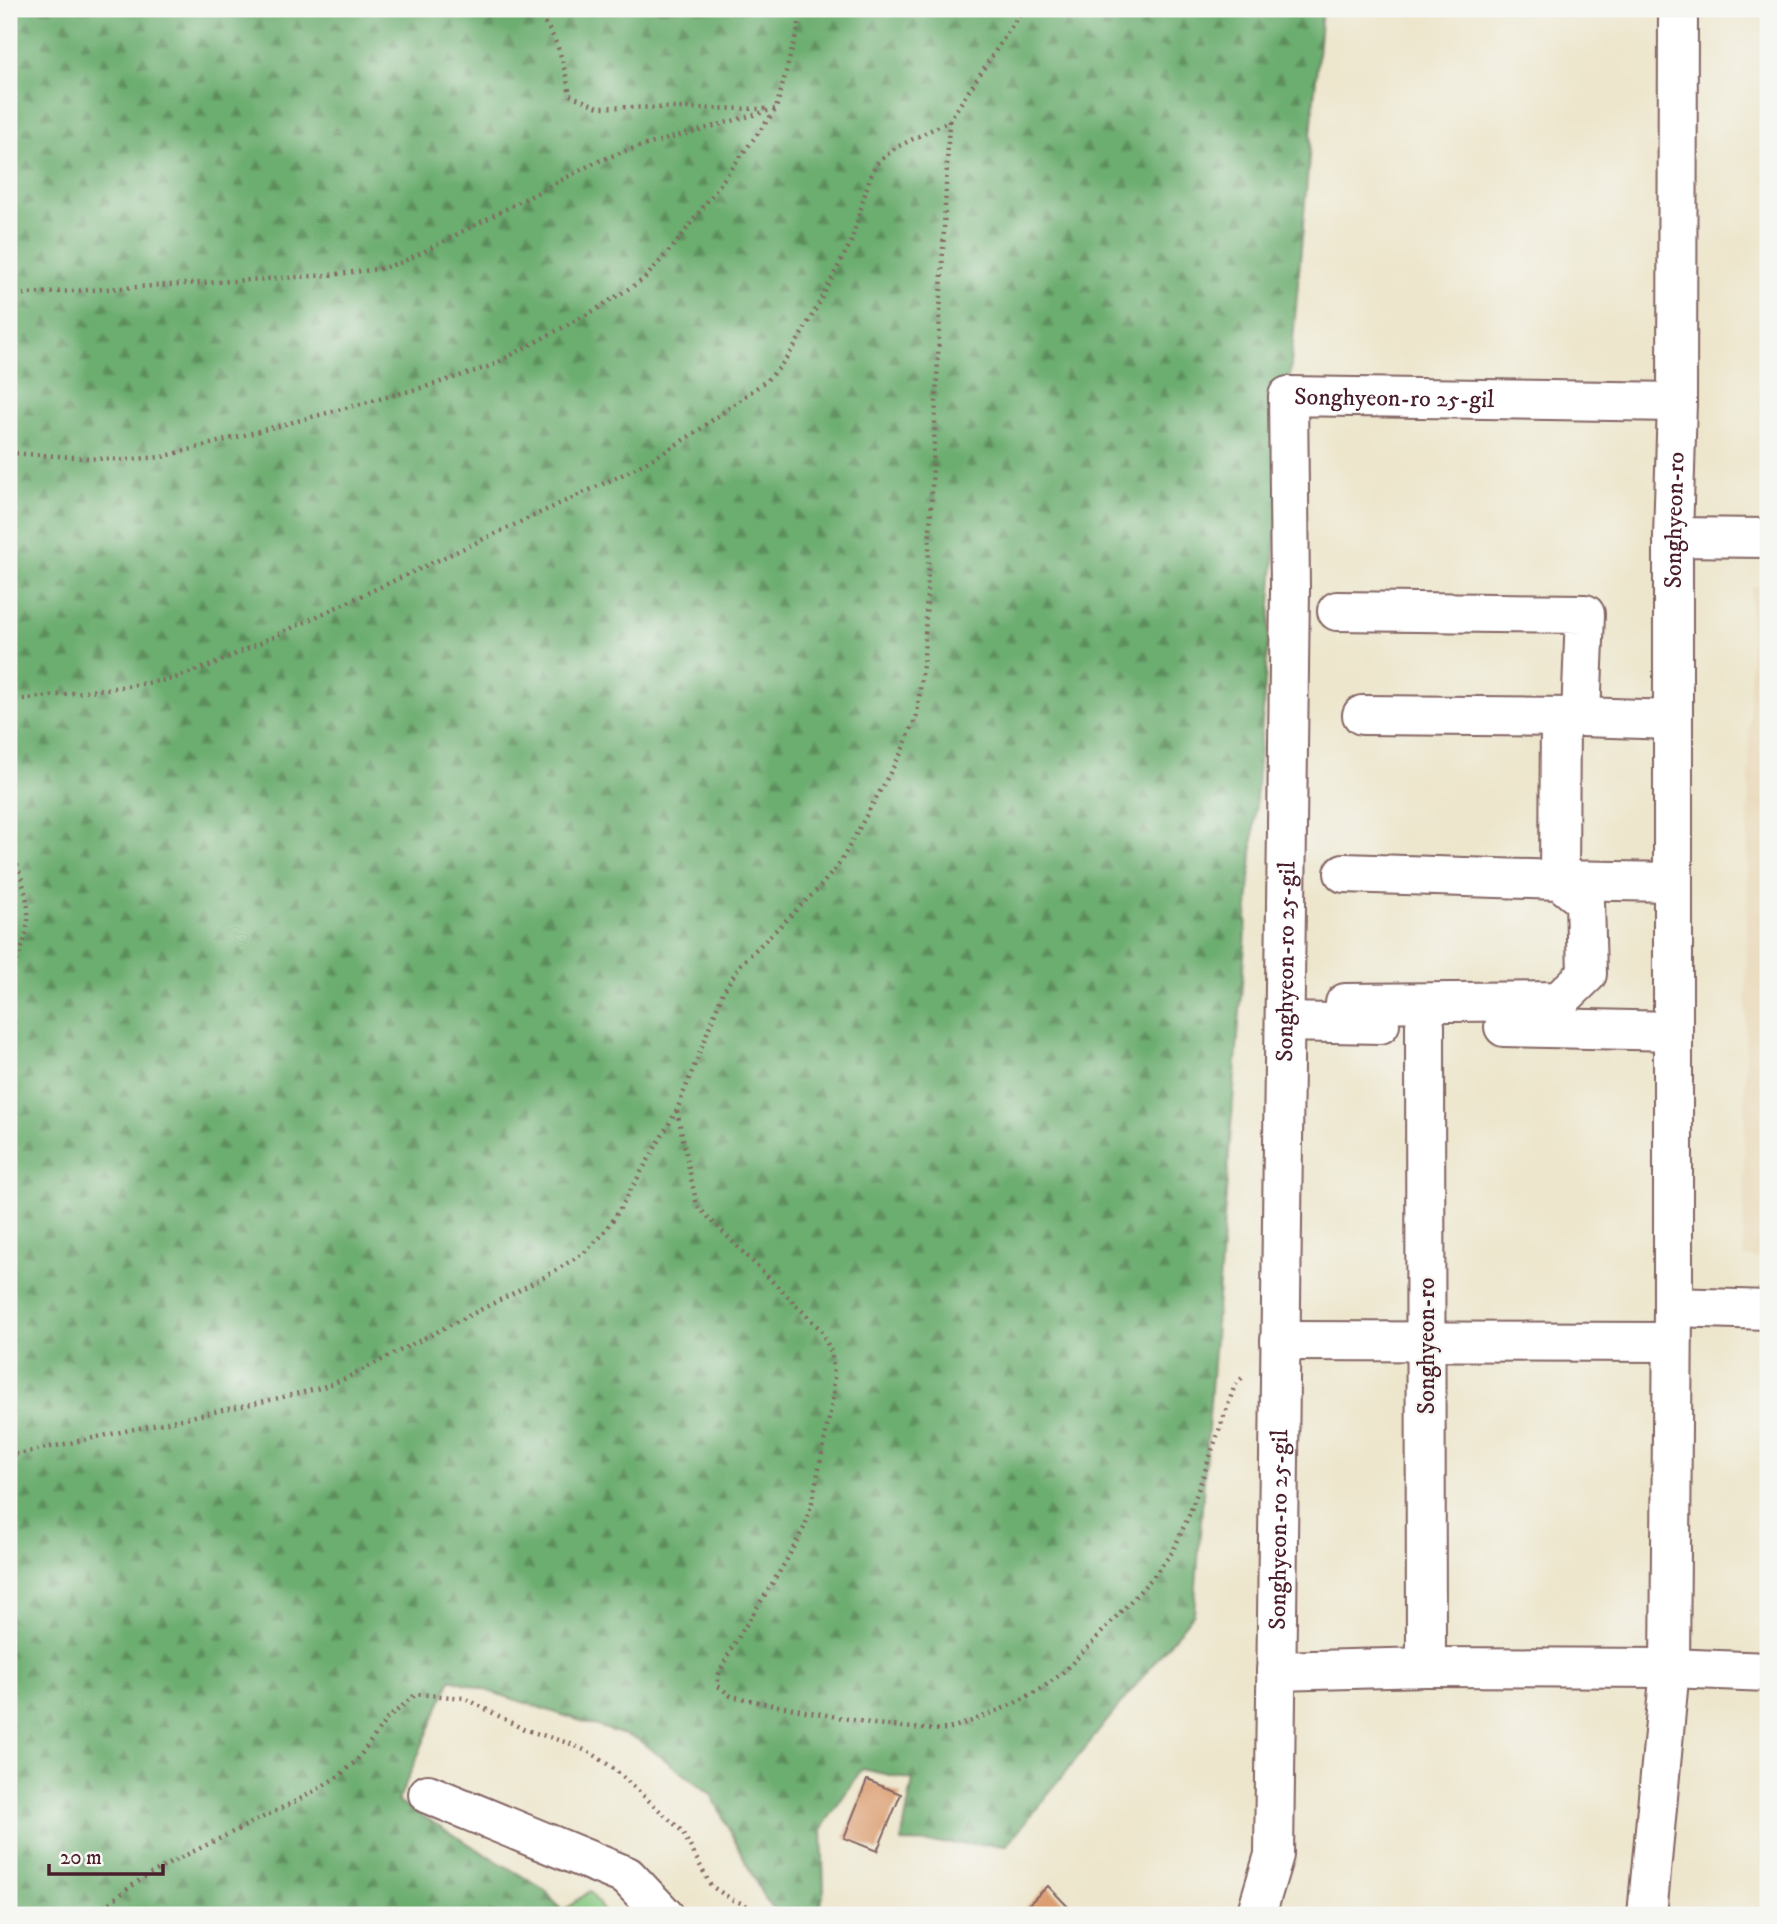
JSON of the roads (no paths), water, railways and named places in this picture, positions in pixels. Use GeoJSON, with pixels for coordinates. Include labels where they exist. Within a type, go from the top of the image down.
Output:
{"type":"FeatureCollection","features":[{"type":"Feature","properties":{"kind":"street","name":"Songhyeon-ro"},"geometry":{"type":"LineString","coordinates":[[1647,1915],[1670,1668],[1673,537],[1677,402],[1678,9]]}},
{"type":"Feature","properties":{"kind":"street","name":"Songhyeon-ro 25-gil"},"geometry":{"type":"LineString","coordinates":[[1256,1915],[1274,1855],[1290,589],[1288,396],[1677,402]]}},
{"type":"Feature","properties":{"kind":"street"},"geometry":{"type":"LineString","coordinates":[[1673,537],[1768,538]]}},
{"type":"Feature","properties":{"kind":"street"},"geometry":{"type":"LineString","coordinates":[[1337,611],[1585,614],[1571,717],[1559,880]]}},
{"type":"Feature","properties":{"kind":"street"},"geometry":{"type":"LineString","coordinates":[[1362,715],[1673,720]]}},
{"type":"Feature","properties":{"kind":"street"},"geometry":{"type":"LineString","coordinates":[[1344,873],[1673,881]]}},
{"type":"Feature","properties":{"kind":"street"},"geometry":{"type":"LineString","coordinates":[[1345,1003],[1559,1001],[1587,974],[1585,901],[1559,880]]}},
{"type":"Feature","properties":{"kind":"street"},"geometry":{"type":"LineString","coordinates":[[1284,1023],[1673,1031]]}},
{"type":"Feature","properties":{"kind":"street","name":"Songhyeon-ro"},"geometry":{"type":"LineString","coordinates":[[1425,1025],[1426,1667]]}},
{"type":"Feature","properties":{"kind":"street"},"geometry":{"type":"LineString","coordinates":[[1280,1341],[1426,1341],[1672,1325],[1768,1310]]}},
{"type":"Feature","properties":{"kind":"street"},"geometry":{"type":"LineString","coordinates":[[1276,1671],[1426,1667],[1670,1668],[1768,1672]]}},
{"type":"Feature","properties":{"kind":"street"},"geometry":{"type":"LineString","coordinates":[[428,1794],[627,1876],[664,1915]]}}]}
